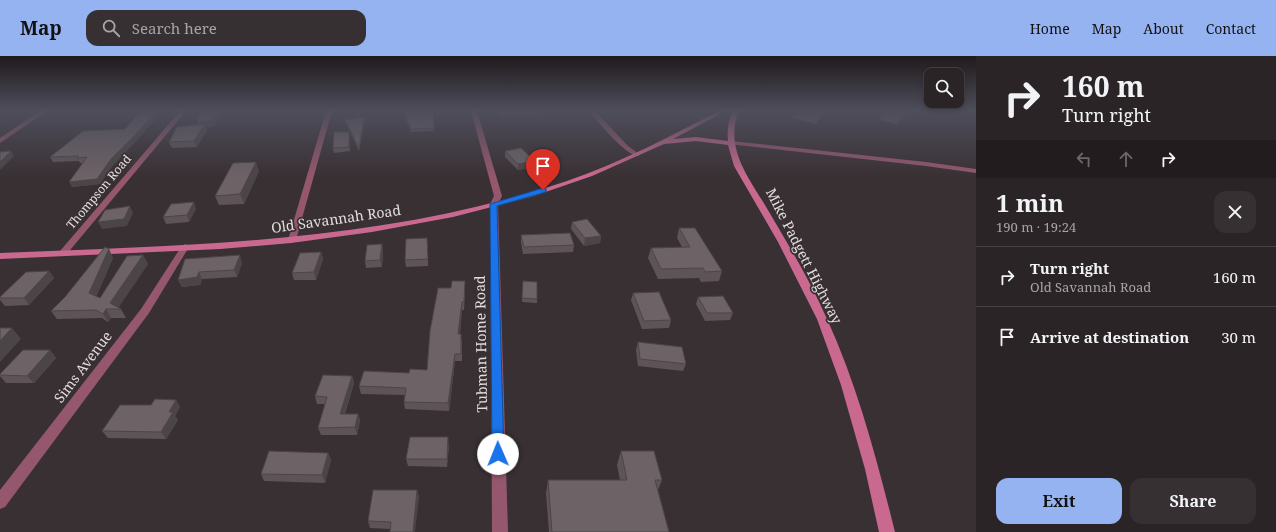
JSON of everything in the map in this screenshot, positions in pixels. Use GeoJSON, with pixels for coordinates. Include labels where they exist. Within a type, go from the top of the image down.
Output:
{"type":"FeatureCollection","features":[{"type":"Feature","properties":{"kind":"main road","name":"Old Savannah Road"},"geometry":{"type":"LineString","coordinates":[[0,256],[292,240],[394,225],[494,204],[570,182],[637,156],[679,133]]}},
{"type":"Feature","properties":{"kind":"main road","name":"Mike Padgett Highway"},"geometry":{"type":"LineString","coordinates":[[730,133],[731,143],[738,166],[778,236],[822,319],[847,385],[872,469],[887,532]]}},
{"type":"Feature","properties":{"kind":"main road"},"geometry":{"type":"LineString","coordinates":[[662,142],[696,139],[731,143]]}},
{"type":"Feature","properties":{"kind":"street"},"geometry":{"type":"LineString","coordinates":[[0,141],[11,133]]}},
{"type":"Feature","properties":{"kind":"street","name":"Thompson Road"},"geometry":{"type":"LineString","coordinates":[[63,253],[164,133]]}},
{"type":"Feature","properties":{"kind":"street"},"geometry":{"type":"LineString","coordinates":[[292,240],[323,133]]}},
{"type":"Feature","properties":{"kind":"street","name":"Tubman Home Road"},"geometry":{"type":"LineString","coordinates":[[480,133],[498,196],[494,204],[500,532]]}},
{"type":"Feature","properties":{"kind":"street"},"geometry":{"type":"LineString","coordinates":[[613,133],[637,156]]}},
{"type":"Feature","properties":{"kind":"street"},"geometry":{"type":"LineString","coordinates":[[731,143],[911,162],[976,171]]}},
{"type":"Feature","properties":{"kind":"street","name":"Sims Avenue"},"geometry":{"type":"LineString","coordinates":[[0,502],[145,311],[184,247]]}},
{"type":"Feature","properties":{"kind":"building"},"geometry":{"type":"Polygon","coordinates":[[[80,133],[137,133],[111,159],[97,179],[69,182],[87,157],[50,157],[80,133]]]}},
{"type":"Feature","properties":{"kind":"building"},"geometry":{"type":"Polygon","coordinates":[[[174,133],[199,133],[194,141],[169,142],[174,133]]]}},
{"type":"Feature","properties":{"kind":"building"},"geometry":{"type":"Polygon","coordinates":[[[334,133],[349,133],[349,147],[333,148],[334,133]]]}},
{"type":"Feature","properties":{"kind":"building"},"geometry":{"type":"Polygon","coordinates":[[[352,133],[361,133],[359,148],[352,133]]]}},
{"type":"Feature","properties":{"kind":"building"},"geometry":{"type":"Polygon","coordinates":[[[521,148],[535,161],[518,164],[505,151],[521,148]]]}},
{"type":"Feature","properties":{"kind":"building"},"geometry":{"type":"Polygon","coordinates":[[[11,151],[0,162],[0,152],[11,151]]]}},
{"type":"Feature","properties":{"kind":"building"},"geometry":{"type":"Polygon","coordinates":[[[256,162],[240,194],[215,196],[233,163],[256,162]]]}},
{"type":"Feature","properties":{"kind":"building"},"geometry":{"type":"Polygon","coordinates":[[[194,202],[187,215],[163,217],[171,204],[194,202]]]}},
{"type":"Feature","properties":{"kind":"building"},"geometry":{"type":"Polygon","coordinates":[[[130,206],[124,219],[98,222],[105,210],[130,206]]]}},
{"type":"Feature","properties":{"kind":"building"},"geometry":{"type":"Polygon","coordinates":[[[587,219],[601,236],[585,238],[572,222],[587,219]]]}},
{"type":"Feature","properties":{"kind":"building"},"geometry":{"type":"Polygon","coordinates":[[[679,228],[695,228],[722,271],[705,272],[703,268],[661,269],[651,248],[690,247],[679,228]]]}},
{"type":"Feature","properties":{"kind":"building"},"geometry":{"type":"Polygon","coordinates":[[[570,233],[574,245],[524,247],[521,235],[570,233]]]}},
{"type":"Feature","properties":{"kind":"building"},"geometry":{"type":"Polygon","coordinates":[[[427,238],[428,259],[405,260],[406,239],[427,238]]]}},
{"type":"Feature","properties":{"kind":"building"},"geometry":{"type":"Polygon","coordinates":[[[382,244],[380,260],[365,261],[367,245],[382,244]]]}},
{"type":"Feature","properties":{"kind":"building"},"geometry":{"type":"Polygon","coordinates":[[[105,247],[109,249],[89,293],[100,298],[127,256],[143,255],[110,303],[121,309],[106,309],[103,314],[96,310],[51,311],[65,297],[105,247]]]}},
{"type":"Feature","properties":{"kind":"building"},"geometry":{"type":"Polygon","coordinates":[[[321,252],[314,272],[292,273],[300,253],[321,252]]]}},
{"type":"Feature","properties":{"kind":"building"},"geometry":{"type":"Polygon","coordinates":[[[240,255],[234,270],[199,272],[197,277],[178,280],[185,259],[240,255]]]}},
{"type":"Feature","properties":{"kind":"building"},"geometry":{"type":"Polygon","coordinates":[[[49,271],[24,298],[0,298],[26,272],[49,271]]]}},
{"type":"Feature","properties":{"kind":"building"},"geometry":{"type":"Polygon","coordinates":[[[452,281],[465,281],[464,302],[462,302],[458,334],[461,334],[461,354],[455,354],[448,403],[404,402],[406,388],[359,386],[364,371],[409,373],[410,369],[427,370],[430,331],[438,288],[451,288],[452,281]]]}},
{"type":"Feature","properties":{"kind":"building"},"geometry":{"type":"Polygon","coordinates":[[[523,281],[537,282],[537,299],[522,298],[523,281]]]}},
{"type":"Feature","properties":{"kind":"building"},"geometry":{"type":"Polygon","coordinates":[[[659,292],[671,320],[644,321],[633,293],[659,292]]]}},
{"type":"Feature","properties":{"kind":"building"},"geometry":{"type":"Polygon","coordinates":[[[723,296],[733,313],[707,313],[698,297],[723,296]]]}},
{"type":"Feature","properties":{"kind":"building"},"geometry":{"type":"Polygon","coordinates":[[[0,328],[12,328],[0,341],[0,328]]]}},
{"type":"Feature","properties":{"kind":"building"},"geometry":{"type":"Polygon","coordinates":[[[638,342],[682,347],[686,364],[640,359],[638,342]]]}},
{"type":"Feature","properties":{"kind":"building"},"geometry":{"type":"Polygon","coordinates":[[[23,350],[50,350],[27,376],[0,375],[0,374],[23,350]]]}},
{"type":"Feature","properties":{"kind":"building"},"geometry":{"type":"Polygon","coordinates":[[[323,375],[352,376],[340,414],[358,414],[355,427],[318,428],[327,397],[315,396],[323,375]]]}},
{"type":"Feature","properties":{"kind":"building"},"geometry":{"type":"Polygon","coordinates":[[[155,399],[176,400],[169,412],[173,412],[161,432],[102,431],[120,405],[151,405],[155,399]]]}},
{"type":"Feature","properties":{"kind":"building"},"geometry":{"type":"Polygon","coordinates":[[[410,437],[448,437],[447,459],[406,459],[410,437]]]}},
{"type":"Feature","properties":{"kind":"building"},"geometry":{"type":"Polygon","coordinates":[[[269,451],[328,453],[322,475],[261,474],[269,451]]]}},
{"type":"Feature","properties":{"kind":"building"},"geometry":{"type":"Polygon","coordinates":[[[621,451],[654,451],[662,480],[655,480],[669,532],[552,532],[548,480],[627,480],[621,451]]]}},
{"type":"Feature","properties":{"kind":"building"},"geometry":{"type":"Polygon","coordinates":[[[373,490],[417,490],[413,532],[390,532],[391,522],[368,521],[373,490]]]}},
{"type":"Feature","properties":{"kind":"route"},"geometry":{"type":"LineString","coordinates":[[498,454],[494,204],[543,190]]}}]}
